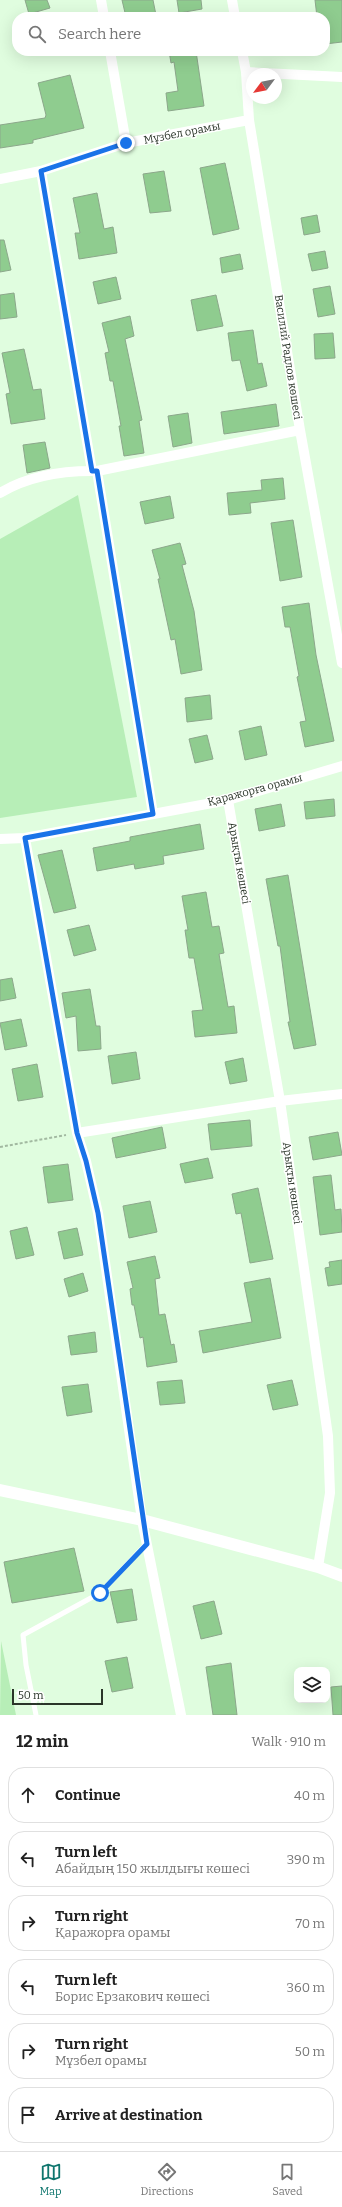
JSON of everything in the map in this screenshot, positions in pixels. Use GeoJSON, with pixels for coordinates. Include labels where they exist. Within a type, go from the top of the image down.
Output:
{"type":"FeatureCollection","features":[{"type":"Feature","properties":{"kind":"street"},"geometry":{"type":"LineString","coordinates":[[101,0],[103,12]]}},
{"type":"Feature","properties":{"kind":"street"},"geometry":{"type":"LineString","coordinates":[[232,0],[234,12]]}},
{"type":"Feature","properties":{"kind":"street"},"geometry":{"type":"LineString","coordinates":[[111,56],[126,143]]}},
{"type":"Feature","properties":{"kind":"street","name":"Василий Радлов көшесі"},"geometry":{"type":"LineString","coordinates":[[243,56],[246,72]]}},
{"type":"Feature","properties":{"kind":"street"},"geometry":{"type":"LineString","coordinates":[[282,74],[342,77]]}},
{"type":"Feature","properties":{"kind":"street","name":"Василий Радлов көшесі"},"geometry":{"type":"LineString","coordinates":[[248,104],[249,120],[300,430],[342,663]]}},
{"type":"Feature","properties":{"kind":"street","name":"Мұзбел орамы"},"geometry":{"type":"LineString","coordinates":[[0,179],[41,171],[126,143],[249,120]]}},
{"type":"Feature","properties":{"kind":"street"},"geometry":{"type":"LineString","coordinates":[[41,171],[95,471],[153,814]]}},
{"type":"Feature","properties":{"kind":"street"},"geometry":{"type":"LineString","coordinates":[[0,493],[12,485],[46,475],[95,471],[300,430]]}},
{"type":"Feature","properties":{"kind":"street","name":"Қаражорға орамы"},"geometry":{"type":"LineString","coordinates":[[0,839],[25,838],[228,800],[342,766]]}},
{"type":"Feature","properties":{"kind":"street","name":"Арықты көшесі"},"geometry":{"type":"LineString","coordinates":[[228,800],[280,1101],[328,1436],[330,1493],[318,1567]]}},
{"type":"Feature","properties":{"kind":"street"},"geometry":{"type":"LineString","coordinates":[[25,838],[77,1133],[86,1161],[98,1213],[142,1520],[181,1715]]}},
{"type":"Feature","properties":{"kind":"street"},"geometry":{"type":"LineString","coordinates":[[77,1133],[280,1101],[342,1094]]}},
{"type":"Feature","properties":{"kind":"street"},"geometry":{"type":"LineString","coordinates":[[0,1490],[142,1520],[318,1567],[342,1576]]}},
{"type":"Feature","properties":{"kind":"lane"},"geometry":{"type":"LineString","coordinates":[[36,1715],[26,1665],[23,1635],[100,1593],[147,1544]]}},
{"type":"Feature","properties":{"kind":"path"},"geometry":{"type":"LineString","coordinates":[[0,1147],[77,1133]]}},
{"type":"Feature","properties":{"kind":"green space"},"geometry":{"type":"Polygon","coordinates":[[[78,495],[137,797],[0,818],[0,539],[78,495]]]}},
{"type":"Feature","properties":{"kind":"green space"},"geometry":{"type":"Polygon","coordinates":[[[1,1641],[16,1715],[0,1715],[1,1641]]]}},
{"type":"Feature","properties":{"kind":"building"},"geometry":{"type":"Polygon","coordinates":[[[25,0],[47,0],[50,8],[36,12],[28,12],[25,0]]]}},
{"type":"Feature","properties":{"kind":"building"},"geometry":{"type":"Polygon","coordinates":[[[122,0],[153,0],[155,12],[125,12],[122,0]]]}},
{"type":"Feature","properties":{"kind":"building"},"geometry":{"type":"Polygon","coordinates":[[[177,0],[201,0],[202,9],[179,12],[177,0]]]}},
{"type":"Feature","properties":{"kind":"building"},"geometry":{"type":"Polygon","coordinates":[[[315,0],[342,0],[342,42],[330,43],[330,12],[316,12],[315,0]]]}},
{"type":"Feature","properties":{"kind":"building"},"geometry":{"type":"Polygon","coordinates":[[[170,56],[197,56],[204,106],[168,111],[166,93],[178,91],[174,62],[171,63],[170,56]]]}},
{"type":"Feature","properties":{"kind":"building"},"geometry":{"type":"Polygon","coordinates":[[[70,75],[84,128],[33,140],[33,143],[0,148],[0,125],[45,118],[46,115],[38,83],[70,75]]]}},
{"type":"Feature","properties":{"kind":"building"},"geometry":{"type":"Polygon","coordinates":[[[225,163],[239,229],[213,235],[200,168],[225,163]]]}},
{"type":"Feature","properties":{"kind":"building"},"geometry":{"type":"Polygon","coordinates":[[[164,171],[171,211],[150,213],[143,174],[164,171]]]}},
{"type":"Feature","properties":{"kind":"building"},"geometry":{"type":"Polygon","coordinates":[[[97,193],[104,229],[113,227],[117,253],[79,259],[75,233],[80,233],[73,198],[97,193]]]}},
{"type":"Feature","properties":{"kind":"building"},"geometry":{"type":"Polygon","coordinates":[[[317,215],[320,232],[304,235],[301,218],[317,215]]]}},
{"type":"Feature","properties":{"kind":"building"},"geometry":{"type":"Polygon","coordinates":[[[0,240],[4,240],[11,270],[0,272],[0,240]]]}},
{"type":"Feature","properties":{"kind":"building"},"geometry":{"type":"Polygon","coordinates":[[[325,251],[328,268],[312,271],[308,254],[325,251]]]}},
{"type":"Feature","properties":{"kind":"building"},"geometry":{"type":"Polygon","coordinates":[[[240,254],[243,269],[222,273],[220,258],[240,254]]]}},
{"type":"Feature","properties":{"kind":"building"},"geometry":{"type":"Polygon","coordinates":[[[116,277],[121,299],[98,304],[93,282],[116,277]]]}},
{"type":"Feature","properties":{"kind":"building"},"geometry":{"type":"Polygon","coordinates":[[[330,286],[335,314],[318,317],[313,289],[330,286]]]}},
{"type":"Feature","properties":{"kind":"building"},"geometry":{"type":"Polygon","coordinates":[[[14,293],[17,317],[0,319],[0,295],[14,293]]]}},
{"type":"Feature","properties":{"kind":"building"},"geometry":{"type":"Polygon","coordinates":[[[216,295],[223,326],[197,331],[191,300],[216,295]]]}},
{"type":"Feature","properties":{"kind":"building"},"geometry":{"type":"Polygon","coordinates":[[[130,316],[134,336],[125,339],[142,420],[139,421],[144,453],[124,456],[119,426],[121,426],[113,381],[110,381],[105,353],[109,352],[102,323],[130,316]]]}},
{"type":"Feature","properties":{"kind":"building"},"geometry":{"type":"Polygon","coordinates":[[[253,330],[258,364],[262,363],[267,386],[247,391],[240,360],[232,361],[228,333],[253,330]]]}},
{"type":"Feature","properties":{"kind":"building"},"geometry":{"type":"Polygon","coordinates":[[[333,333],[335,358],[315,359],[314,334],[333,333]]]}},
{"type":"Feature","properties":{"kind":"building"},"geometry":{"type":"Polygon","coordinates":[[[24,349],[33,390],[41,389],[45,419],[11,424],[6,394],[10,393],[2,353],[24,349]]]}},
{"type":"Feature","properties":{"kind":"building"},"geometry":{"type":"Polygon","coordinates":[[[276,404],[279,426],[224,434],[221,412],[276,404]]]}},
{"type":"Feature","properties":{"kind":"building"},"geometry":{"type":"Polygon","coordinates":[[[188,413],[192,443],[173,447],[168,416],[188,413]]]}},
{"type":"Feature","properties":{"kind":"building"},"geometry":{"type":"Polygon","coordinates":[[[45,442],[50,468],[27,473],[23,445],[45,442]]]}},
{"type":"Feature","properties":{"kind":"building"},"geometry":{"type":"Polygon","coordinates":[[[283,478],[285,499],[250,503],[251,513],[229,515],[227,493],[262,490],[261,480],[283,478]]]}},
{"type":"Feature","properties":{"kind":"building"},"geometry":{"type":"Polygon","coordinates":[[[170,496],[174,518],[145,524],[140,502],[170,496]]]}},
{"type":"Feature","properties":{"kind":"building"},"geometry":{"type":"Polygon","coordinates":[[[293,520],[302,577],[280,581],[271,523],[293,520]]]}},
{"type":"Feature","properties":{"kind":"building"},"geometry":{"type":"Polygon","coordinates":[[[180,543],[186,564],[182,565],[194,611],[202,670],[181,674],[175,639],[171,640],[158,579],[160,579],[152,550],[180,543]]]}},
{"type":"Feature","properties":{"kind":"building"},"geometry":{"type":"Polygon","coordinates":[[[309,603],[316,655],[334,741],[305,747],[300,722],[306,721],[297,677],[299,676],[290,627],[285,627],[282,607],[309,603]]]}},
{"type":"Feature","properties":{"kind":"building"},"geometry":{"type":"Polygon","coordinates":[[[210,695],[212,719],[187,722],[185,698],[210,695]]]}},
{"type":"Feature","properties":{"kind":"building"},"geometry":{"type":"Polygon","coordinates":[[[261,726],[267,755],[245,760],[239,731],[261,726]]]}},
{"type":"Feature","properties":{"kind":"building"},"geometry":{"type":"Polygon","coordinates":[[[207,735],[213,759],[195,763],[189,739],[207,735]]]}},
{"type":"Feature","properties":{"kind":"building"},"geometry":{"type":"Polygon","coordinates":[[[334,799],[335,816],[306,819],[304,802],[334,799]]]}},
{"type":"Feature","properties":{"kind":"building"},"geometry":{"type":"Polygon","coordinates":[[[281,804],[285,826],[259,831],[255,809],[281,804]]]}},
{"type":"Feature","properties":{"kind":"building"},"geometry":{"type":"Polygon","coordinates":[[[200,824],[204,849],[163,856],[164,864],[135,869],[134,864],[97,871],[93,848],[130,841],[130,837],[200,824]]]}},
{"type":"Feature","properties":{"kind":"building"},"geometry":{"type":"Polygon","coordinates":[[[62,850],[76,908],[54,913],[38,855],[62,850]]]}},
{"type":"Feature","properties":{"kind":"building"},"geometry":{"type":"Polygon","coordinates":[[[288,875],[316,1045],[294,1049],[288,1022],[290,1022],[280,946],[278,946],[266,879],[288,875]]]}},
{"type":"Feature","properties":{"kind":"building"},"geometry":{"type":"Polygon","coordinates":[[[206,892],[212,927],[219,926],[224,953],[219,954],[228,1007],[234,1006],[237,1033],[195,1037],[192,1011],[203,1010],[194,958],[189,958],[185,930],[188,930],[182,896],[206,892]]]}},
{"type":"Feature","properties":{"kind":"building"},"geometry":{"type":"Polygon","coordinates":[[[89,925],[96,950],[74,956],[67,930],[89,925]]]}},
{"type":"Feature","properties":{"kind":"building"},"geometry":{"type":"Polygon","coordinates":[[[12,978],[16,998],[0,1001],[0,980],[12,978]]]}},
{"type":"Feature","properties":{"kind":"building"},"geometry":{"type":"Polygon","coordinates":[[[90,989],[96,1026],[100,1026],[101,1049],[78,1051],[76,1016],[66,1018],[62,993],[90,989]]]}},
{"type":"Feature","properties":{"kind":"building"},"geometry":{"type":"Polygon","coordinates":[[[21,1019],[27,1046],[5,1050],[0,1023],[21,1019]]]}},
{"type":"Feature","properties":{"kind":"building"},"geometry":{"type":"Polygon","coordinates":[[[136,1052],[140,1079],[112,1084],[108,1056],[136,1052]]]}},
{"type":"Feature","properties":{"kind":"building"},"geometry":{"type":"Polygon","coordinates":[[[243,1058],[247,1081],[230,1084],[225,1062],[243,1058]]]}},
{"type":"Feature","properties":{"kind":"building"},"geometry":{"type":"Polygon","coordinates":[[[37,1064],[43,1097],[18,1101],[12,1069],[37,1064]]]}},
{"type":"Feature","properties":{"kind":"building"},"geometry":{"type":"Polygon","coordinates":[[[250,1120],[252,1146],[211,1150],[208,1124],[250,1120]]]}},
{"type":"Feature","properties":{"kind":"building"},"geometry":{"type":"Polygon","coordinates":[[[162,1127],[166,1148],[116,1158],[112,1138],[162,1127]]]}},
{"type":"Feature","properties":{"kind":"building"},"geometry":{"type":"Polygon","coordinates":[[[338,1132],[342,1155],[313,1160],[309,1137],[338,1132]]]}},
{"type":"Feature","properties":{"kind":"building"},"geometry":{"type":"Polygon","coordinates":[[[208,1158],[213,1178],[185,1183],[180,1164],[208,1158]]]}},
{"type":"Feature","properties":{"kind":"building"},"geometry":{"type":"Polygon","coordinates":[[[68,1164],[73,1200],[48,1203],[43,1167],[68,1164]]]}},
{"type":"Feature","properties":{"kind":"building"},"geometry":{"type":"Polygon","coordinates":[[[331,1175],[335,1210],[341,1209],[342,1232],[320,1235],[313,1177],[331,1175]]]}},
{"type":"Feature","properties":{"kind":"building"},"geometry":{"type":"Polygon","coordinates":[[[258,1188],[273,1259],[250,1263],[241,1213],[236,1214],[232,1194],[258,1188]]]}},
{"type":"Feature","properties":{"kind":"building"},"geometry":{"type":"Polygon","coordinates":[[[150,1201],[157,1232],[129,1238],[123,1206],[150,1201]]]}},
{"type":"Feature","properties":{"kind":"building"},"geometry":{"type":"Polygon","coordinates":[[[27,1227],[34,1255],[16,1259],[10,1231],[27,1227]]]}},
{"type":"Feature","properties":{"kind":"building"},"geometry":{"type":"Polygon","coordinates":[[[77,1228],[83,1255],[64,1259],[58,1232],[77,1228]]]}},
{"type":"Feature","properties":{"kind":"building"},"geometry":{"type":"Polygon","coordinates":[[[155,1256],[160,1278],[155,1279],[159,1315],[165,1314],[171,1345],[174,1344],[177,1362],[147,1367],[143,1337],[140,1338],[134,1305],[132,1305],[130,1289],[133,1288],[127,1262],[155,1256]]]}},
{"type":"Feature","properties":{"kind":"building"},"geometry":{"type":"Polygon","coordinates":[[[342,1260],[342,1284],[328,1286],[325,1268],[330,1267],[329,1262],[342,1260]]]}},
{"type":"Feature","properties":{"kind":"building"},"geometry":{"type":"Polygon","coordinates":[[[83,1273],[88,1291],[69,1297],[64,1279],[83,1273]]]}},
{"type":"Feature","properties":{"kind":"building"},"geometry":{"type":"Polygon","coordinates":[[[270,1278],[281,1338],[203,1353],[199,1331],[252,1322],[244,1283],[270,1278]]]}},
{"type":"Feature","properties":{"kind":"building"},"geometry":{"type":"Polygon","coordinates":[[[95,1332],[97,1352],[71,1355],[68,1336],[95,1332]]]}},
{"type":"Feature","properties":{"kind":"building"},"geometry":{"type":"Polygon","coordinates":[[[182,1380],[185,1403],[160,1405],[157,1382],[182,1380]]]}},
{"type":"Feature","properties":{"kind":"building"},"geometry":{"type":"Polygon","coordinates":[[[292,1380],[298,1405],[273,1410],[267,1385],[292,1380]]]}},
{"type":"Feature","properties":{"kind":"building"},"geometry":{"type":"Polygon","coordinates":[[[88,1384],[92,1412],[67,1416],[62,1387],[88,1384]]]}},
{"type":"Feature","properties":{"kind":"building"},"geometry":{"type":"Polygon","coordinates":[[[74,1548],[84,1591],[12,1603],[4,1562],[74,1548]]]}},
{"type":"Feature","properties":{"kind":"building"},"geometry":{"type":"Polygon","coordinates":[[[132,1589],[137,1620],[117,1623],[110,1592],[132,1589]]]}},
{"type":"Feature","properties":{"kind":"building"},"geometry":{"type":"Polygon","coordinates":[[[214,1601],[222,1634],[201,1639],[193,1606],[214,1601]]]}},
{"type":"Feature","properties":{"kind":"building"},"geometry":{"type":"Polygon","coordinates":[[[127,1657],[133,1688],[112,1692],[105,1661],[127,1657]]]}},
{"type":"Feature","properties":{"kind":"building"},"geometry":{"type":"Polygon","coordinates":[[[231,1663],[237,1715],[213,1715],[206,1667],[231,1663]]]}},
{"type":"Feature","properties":{"kind":"building"},"geometry":{"type":"Polygon","coordinates":[[[342,1686],[342,1715],[333,1715],[331,1687],[342,1686]]]}},
{"type":"Feature","properties":{"kind":"route"},"geometry":{"type":"LineString","coordinates":[[100,1593],[147,1544],[142,1520],[98,1213],[86,1161],[77,1133],[25,838],[153,814],[97,471],[92,471],[41,171],[126,143]]}}]}
